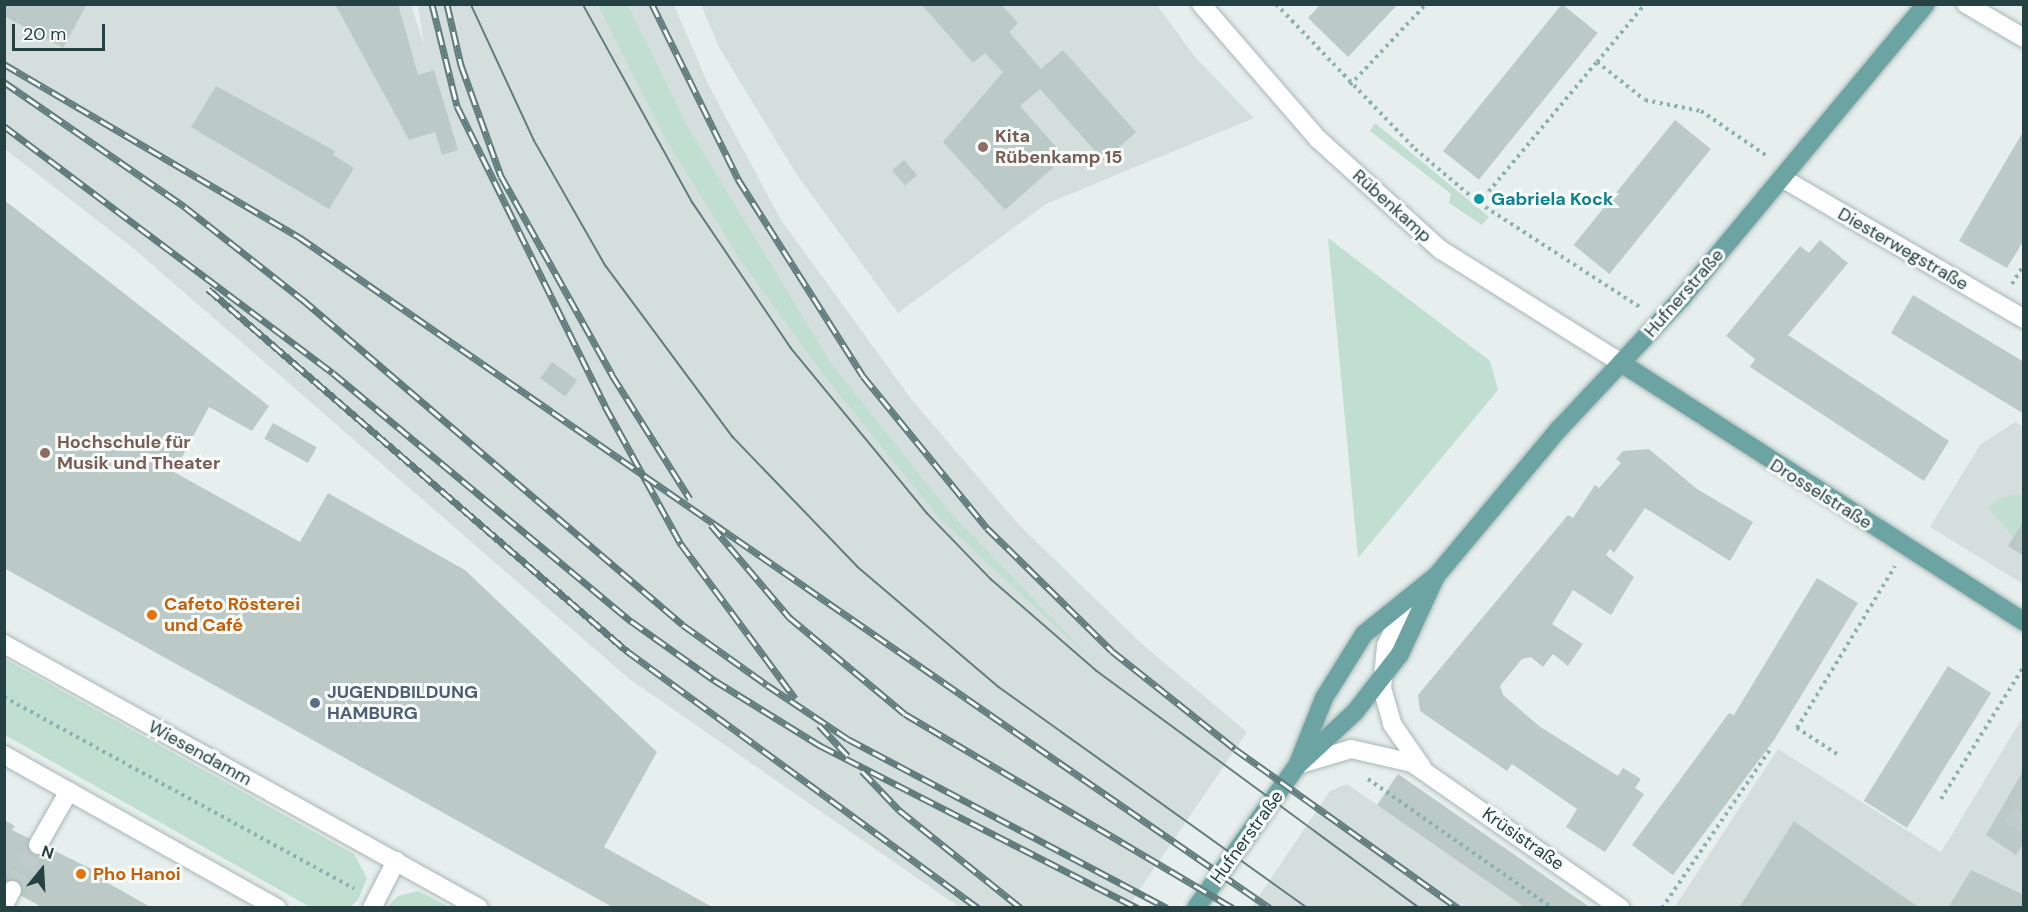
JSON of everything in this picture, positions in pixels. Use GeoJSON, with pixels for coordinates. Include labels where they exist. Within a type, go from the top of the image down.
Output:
{"type":"FeatureCollection","features":[{"type":"Feature","properties":{"kind":"main road","name":"Hufnerstraße"},"geometry":{"type":"LineString","coordinates":[[1297,766],[1324,698],[1364,634],[1436,576],[1621,363],[1663,320],[1926,4]]}},
{"type":"Feature","properties":{"kind":"main road","name":"Drosselstraße"},"geometry":{"type":"LineString","coordinates":[[1621,363],[2024,622]]}},
{"type":"Feature","properties":{"kind":"main road","name":"Hufnerstraße"},"geometry":{"type":"LineString","coordinates":[[1196,908],[1297,766],[1382,679],[1413,630],[1436,576]]}},
{"type":"Feature","properties":{"kind":"street","name":"Rübenkamp"},"geometry":{"type":"LineString","coordinates":[[1201,4],[1318,139],[1386,204],[1441,250],[1621,363]]}},
{"type":"Feature","properties":{"kind":"street"},"geometry":{"type":"LineString","coordinates":[[1966,4],[2024,38]]}},
{"type":"Feature","properties":{"kind":"street","name":"Diesterwegstraße"},"geometry":{"type":"LineString","coordinates":[[1786,175],[2024,319]]}},
{"type":"Feature","properties":{"kind":"street","name":"Krüsistraße"},"geometry":{"type":"LineString","coordinates":[[1411,594],[1388,638],[1382,679],[1388,715],[1424,771]]}},
{"type":"Feature","properties":{"kind":"street","name":"Wiesendamm"},"geometry":{"type":"LineString","coordinates":[[4,644],[479,908]]}},
{"type":"Feature","properties":{"kind":"street","name":"Krüsistraße"},"geometry":{"type":"LineString","coordinates":[[1297,766],[1338,749],[1366,750],[1424,771],[1621,908]]}},
{"type":"Feature","properties":{"kind":"street"},"geometry":{"type":"LineString","coordinates":[[4,755],[277,908]]}},
{"type":"Feature","properties":{"kind":"street"},"geometry":{"type":"LineString","coordinates":[[38,845],[69,791]]}},
{"type":"Feature","properties":{"kind":"street"},"geometry":{"type":"LineString","coordinates":[[374,904],[396,861]]}},
{"type":"Feature","properties":{"kind":"path"},"geometry":{"type":"LineString","coordinates":[[1276,4],[1350,85],[1479,204],[1611,293],[1663,320]]}},
{"type":"Feature","properties":{"kind":"path"},"geometry":{"type":"LineString","coordinates":[[1350,85],[1425,4]]}},
{"type":"Feature","properties":{"kind":"path"},"geometry":{"type":"LineString","coordinates":[[1479,204],[1645,4]]}},
{"type":"Feature","properties":{"kind":"path"},"geometry":{"type":"LineString","coordinates":[[1598,62],[1645,100],[1701,111],[1786,175]]}},
{"type":"Feature","properties":{"kind":"path"},"geometry":{"type":"LineString","coordinates":[[1837,754],[1797,728],[1906,547]]}},
{"type":"Feature","properties":{"kind":"path"},"geometry":{"type":"LineString","coordinates":[[1941,800],[2024,666]]}},
{"type":"Feature","properties":{"kind":"path"},"geometry":{"type":"LineString","coordinates":[[4,697],[374,904]]}},
{"type":"Feature","properties":{"kind":"path"},"geometry":{"type":"LineString","coordinates":[[1662,908],[1772,747]]}},
{"type":"Feature","properties":{"kind":"path"},"geometry":{"type":"LineString","coordinates":[[1366,750],[1365,776],[1372,784],[1552,908]]}},
{"type":"Feature","properties":{"kind":"shaded area"},"geometry":{"type":"Polygon","coordinates":[[[4,5],[411,5],[424,45],[418,5],[674,5],[709,86],[781,220],[912,400],[1019,525],[1143,645],[1247,732],[1128,907],[959,907],[628,678],[133,248],[5,149],[4,5]]]}},
{"type":"Feature","properties":{"kind":"shaded area","name":"Kita Rübenkamp 15"},"geometry":{"type":"Polygon","coordinates":[[[701,5],[1157,5],[1195,57],[1254,118],[1046,204],[898,313],[797,175],[720,49],[701,5]]]}},
{"type":"Feature","properties":{"kind":"shaded area"},"geometry":{"type":"Polygon","coordinates":[[[2015,422],[2023,427],[2023,584],[1930,527],[1980,445],[2015,422]]]}},
{"type":"Feature","properties":{"kind":"shaded area"},"geometry":{"type":"Polygon","coordinates":[[[2023,717],[2023,907],[1674,908],[1778,749],[1941,852],[2023,717]]]}},
{"type":"Feature","properties":{"kind":"shaded area"},"geometry":{"type":"Polygon","coordinates":[[[1347,784],[1526,907],[1251,908],[1330,791],[1347,784]]]}},
{"type":"Feature","properties":{"kind":"green space"},"geometry":{"type":"Polygon","coordinates":[[[598,5],[628,5],[686,124],[830,362],[947,509],[1095,663],[941,520],[822,373],[739,258],[665,138],[598,5]]]}},
{"type":"Feature","properties":{"kind":"green space"},"geometry":{"type":"Polygon","coordinates":[[[1375,123],[1489,217],[1482,225],[1449,203],[1451,194],[1370,131],[1375,123]]]}},
{"type":"Feature","properties":{"kind":"green space"},"geometry":{"type":"Polygon","coordinates":[[[1328,238],[1490,361],[1498,390],[1358,558],[1328,238]]]}},
{"type":"Feature","properties":{"kind":"green space"},"geometry":{"type":"Polygon","coordinates":[[[2009,495],[2023,495],[2023,520],[2014,537],[1987,507],[2009,495]]]}},
{"type":"Feature","properties":{"kind":"green space"},"geometry":{"type":"Polygon","coordinates":[[[5,659],[354,854],[367,878],[359,898],[351,907],[310,907],[5,735],[5,659]]]}},
{"type":"Feature","properties":{"kind":"green space"},"geometry":{"type":"Polygon","coordinates":[[[418,891],[449,907],[387,907],[398,896],[418,891]]]}},
{"type":"Feature","properties":{"kind":"building"},"geometry":{"type":"Polygon","coordinates":[[[4,4],[87,4],[63,48],[4,16],[4,4]]]}},
{"type":"Feature","properties":{"kind":"building"},"geometry":{"type":"Polygon","coordinates":[[[335,4],[398,4],[418,75],[434,70],[458,150],[442,155],[435,132],[409,140],[335,4]]]}},
{"type":"Feature","properties":{"kind":"building"},"geometry":{"type":"Polygon","coordinates":[[[921,4],[1001,4],[1018,23],[1009,32],[1041,69],[1063,50],[1136,132],[1104,161],[1040,89],[1020,106],[1065,157],[1005,210],[943,142],[1003,72],[985,53],[973,63],[921,4]]]}},
{"type":"Feature","properties":{"kind":"building"},"geometry":{"type":"Polygon","coordinates":[[[1321,4],[1398,4],[1348,57],[1308,18],[1321,4]]]}},
{"type":"Feature","properties":{"kind":"building"},"geometry":{"type":"Polygon","coordinates":[[[1562,4],[1598,33],[1479,180],[1443,151],[1562,4]]]}},
{"type":"Feature","properties":{"kind":"building"},"geometry":{"type":"Polygon","coordinates":[[[216,86],[335,151],[333,155],[354,168],[329,209],[191,127],[216,86]]]}},
{"type":"Feature","properties":{"kind":"building"},"geometry":{"type":"Polygon","coordinates":[[[1675,120],[1711,149],[1609,274],[1574,245],[1675,120]]]}},
{"type":"Feature","properties":{"kind":"building"},"geometry":{"type":"Polygon","coordinates":[[[2024,130],[2024,240],[2007,268],[1959,241],[2024,130]]]}},
{"type":"Feature","properties":{"kind":"building"},"geometry":{"type":"Polygon","coordinates":[[[904,160],[917,175],[905,186],[892,170],[904,160]]]}},
{"type":"Feature","properties":{"kind":"building"},"geometry":{"type":"Polygon","coordinates":[[[4,200],[269,406],[252,431],[209,407],[174,472],[300,542],[328,493],[465,570],[657,752],[604,847],[714,908],[614,908],[4,568],[4,200]]]}},
{"type":"Feature","properties":{"kind":"building"},"geometry":{"type":"Polygon","coordinates":[[[1820,240],[1848,263],[1788,335],[1949,441],[1924,481],[1750,367],[1755,359],[1726,336],[1800,246],[1809,253],[1820,240]]]}},
{"type":"Feature","properties":{"kind":"building"},"geometry":{"type":"Polygon","coordinates":[[[1913,295],[2024,362],[2024,414],[1891,333],[1913,295]]]}},
{"type":"Feature","properties":{"kind":"building"},"geometry":{"type":"Polygon","coordinates":[[[552,362],[577,380],[565,396],[540,378],[552,362]]]}},
{"type":"Feature","properties":{"kind":"building"},"geometry":{"type":"Polygon","coordinates":[[[273,423],[317,447],[308,463],[264,439],[273,423]]]}},
{"type":"Feature","properties":{"kind":"building"},"geometry":{"type":"Polygon","coordinates":[[[1649,449],[1697,489],[1753,522],[1730,561],[1645,508],[1614,553],[1610,549],[1606,555],[1634,577],[1611,615],[1573,590],[1552,624],[1583,644],[1568,666],[1553,654],[1543,667],[1531,657],[1522,659],[1500,686],[1503,695],[1539,726],[1618,776],[1623,768],[1641,779],[1635,788],[1644,794],[1605,852],[1566,827],[1577,809],[1512,764],[1507,771],[1420,711],[1418,695],[1568,515],[1573,518],[1595,485],[1599,488],[1621,463],[1616,459],[1623,451],[1649,449]]]}},
{"type":"Feature","properties":{"kind":"building"},"geometry":{"type":"Polygon","coordinates":[[[2024,520],[2024,556],[2008,546],[2024,520]]]}},
{"type":"Feature","properties":{"kind":"building"},"geometry":{"type":"Polygon","coordinates":[[[1817,578],[1858,603],[1774,740],[1673,875],[1632,845],[1729,713],[1734,715],[1817,578]]]}},
{"type":"Feature","properties":{"kind":"building"},"geometry":{"type":"Polygon","coordinates":[[[1948,666],[1991,693],[1907,828],[1864,801],[1948,666]]]}},
{"type":"Feature","properties":{"kind":"building"},"geometry":{"type":"Polygon","coordinates":[[[2024,769],[2024,843],[2016,855],[1986,835],[2024,769]]]}},
{"type":"Feature","properties":{"kind":"building"},"geometry":{"type":"Polygon","coordinates":[[[1398,774],[1591,908],[1526,908],[1377,805],[1398,774]]]}},
{"type":"Feature","properties":{"kind":"building"},"geometry":{"type":"Polygon","coordinates":[[[4,820],[15,826],[12,830],[110,878],[108,883],[152,908],[43,908],[4,886],[4,820]]]}},
{"type":"Feature","properties":{"kind":"building"},"geometry":{"type":"Polygon","coordinates":[[[1794,821],[1828,845],[1920,908],[1739,908],[1794,821]]]}},
{"type":"Feature","properties":{"kind":"building"},"geometry":{"type":"Polygon","coordinates":[[[1971,870],[2024,895],[2024,908],[1948,908],[1971,870]]]}},
{"type":"Feature","properties":{"kind":"tunnel"},"geometry":{"type":"LineString","coordinates":[[2012,826],[2024,808]]}},
{"type":"Feature","properties":{"kind":"tunnel"},"geometry":{"type":"LineString","coordinates":[[12,890],[38,845]]}},
{"type":"Feature","properties":{"kind":"tram line"},"geometry":{"type":"LineString","coordinates":[[471,4],[534,140],[606,266],[733,437],[858,567],[999,687],[1308,908]]}},
{"type":"Feature","properties":{"kind":"tram line"},"geometry":{"type":"LineString","coordinates":[[583,4],[693,203],[791,348],[927,513],[991,579],[1097,671],[1420,908]]}},
{"type":"Feature","properties":{"kind":"railway"},"geometry":{"type":"LineString","coordinates":[[432,4],[457,106],[605,406],[681,544],[795,698]]}},
{"type":"Feature","properties":{"kind":"railway"},"geometry":{"type":"LineString","coordinates":[[447,4],[461,65],[501,176],[612,375],[690,499]]}},
{"type":"Feature","properties":{"kind":"railway"},"geometry":{"type":"LineString","coordinates":[[652,4],[738,179],[863,376],[987,528],[1112,651],[1235,749],[1458,908]]}},
{"type":"Feature","properties":{"kind":"railway"},"geometry":{"type":"LineString","coordinates":[[4,64],[299,237],[1270,908]]}},
{"type":"Feature","properties":{"kind":"railway"},"geometry":{"type":"LineString","coordinates":[[4,82],[185,207],[302,299],[683,625],[767,685],[848,739],[1167,908]]}},
{"type":"Feature","properties":{"kind":"railway"},"geometry":{"type":"LineString","coordinates":[[4,126],[333,373],[631,621],[714,680],[821,746],[1138,908]]}},
{"type":"Feature","properties":{"kind":"railway"},"geometry":{"type":"LineString","coordinates":[[208,289],[627,651],[978,908]]}},
{"type":"Feature","properties":{"kind":"railway"},"geometry":{"type":"LineString","coordinates":[[711,525],[789,617],[905,714],[1233,908]]}},
{"type":"Feature","properties":{"kind":"railway"},"geometry":{"type":"LineString","coordinates":[[819,725],[848,756]]}},
{"type":"Feature","properties":{"kind":"railway"},"geometry":{"type":"LineString","coordinates":[[862,771],[899,810],[1021,908]]}},
{"type":"Feature","properties":{"kind":"place","name":"Kita Rübenkamp 15"},"geometry":{"type":"Point","coordinates":[983,147]}},
{"type":"Feature","properties":{"kind":"place","name":"Gabriela Kock"},"geometry":{"type":"Point","coordinates":[1479,199]}},
{"type":"Feature","properties":{"kind":"place","name":"Hochschule für Musik und Theater"},"geometry":{"type":"Point","coordinates":[45,453]}},
{"type":"Feature","properties":{"kind":"place","name":"Cafeto Rösterei und Café"},"geometry":{"type":"Point","coordinates":[152,615]}},
{"type":"Feature","properties":{"kind":"place","name":"JUGENDBILDUNG HAMBURG"},"geometry":{"type":"Point","coordinates":[315,703]}},
{"type":"Feature","properties":{"kind":"place","name":"Pho Hanoi"},"geometry":{"type":"Point","coordinates":[81,874]}}]}
